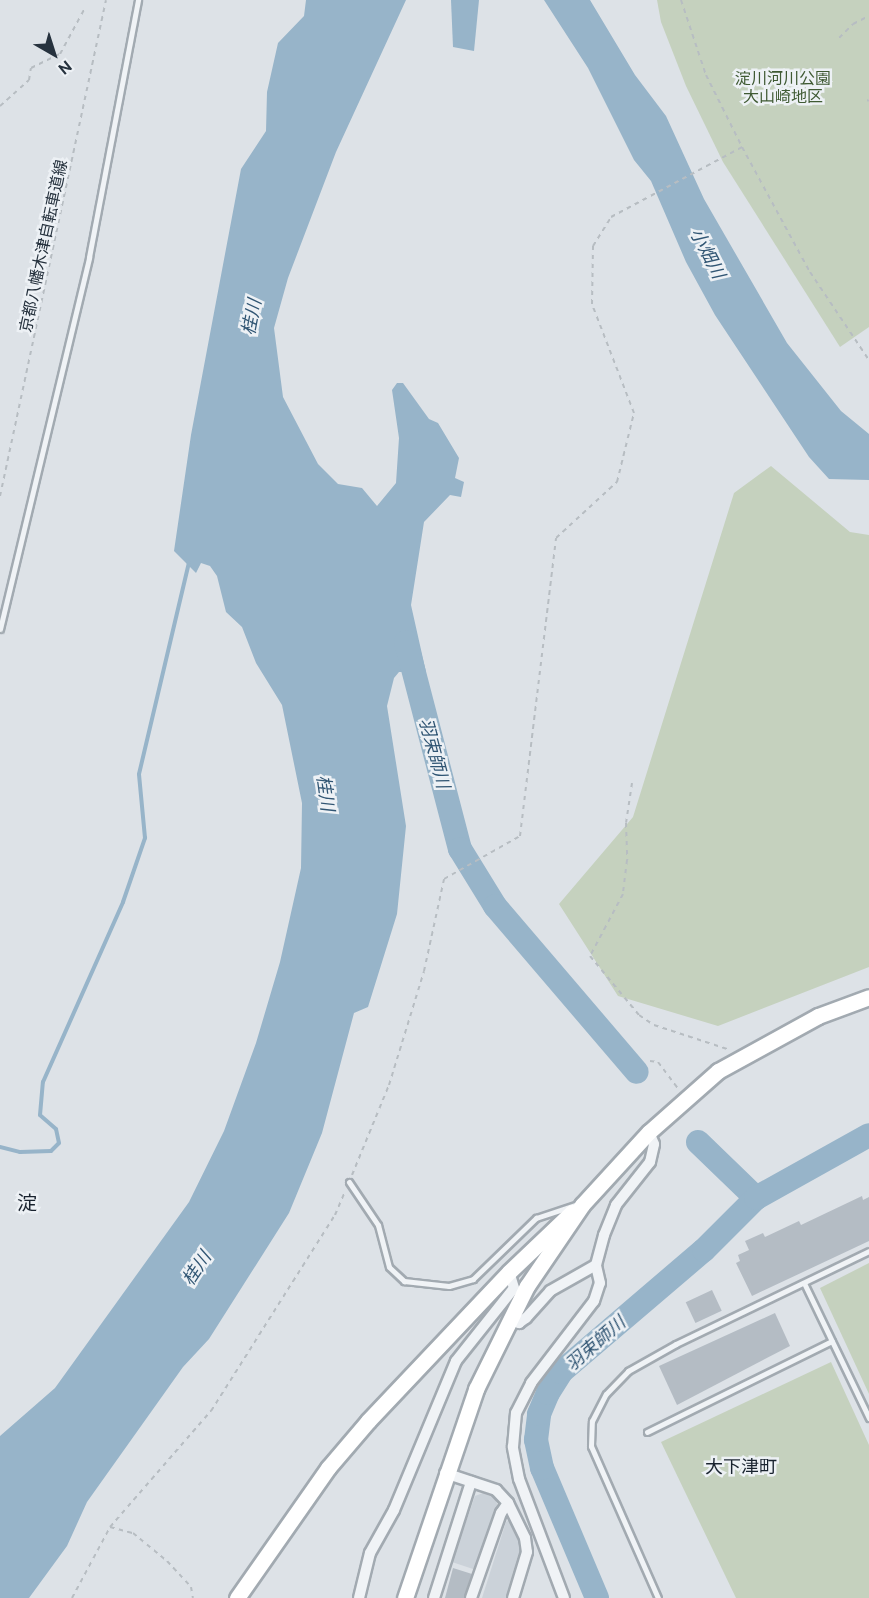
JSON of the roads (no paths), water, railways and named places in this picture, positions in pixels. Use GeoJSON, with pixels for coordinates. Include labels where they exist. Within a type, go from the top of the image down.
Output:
{"type":"FeatureCollection","features":[{"type":"Feature","properties":{"kind":"street"},"geometry":{"type":"LineString","coordinates":[[405,1598],[445,1473],[476,1389],[509,1320],[582,1205],[648,1132],[718,1071],[818,1016],[869,997]]}},
{"type":"Feature","properties":{"kind":"street"},"geometry":{"type":"LineString","coordinates":[[564,1598],[519,1479],[513,1447],[515,1425],[531,1383],[594,1301],[600,1283],[596,1265],[616,1205],[650,1162],[654,1144],[648,1132]]}},
{"type":"Feature","properties":{"kind":"street"},"geometry":{"type":"LineString","coordinates":[[237,1598],[328,1468],[509,1272],[558,1222],[582,1205]]}},
{"type":"Feature","properties":{"kind":"street"},"geometry":{"type":"LineString","coordinates":[[509,1320],[519,1323],[550,1291],[596,1265]]}},
{"type":"Feature","properties":{"kind":"street"},"geometry":{"type":"LineString","coordinates":[[358,1598],[370,1553],[394,1510],[456,1361],[514,1288],[509,1272]]}},
{"type":"Feature","properties":{"kind":"street"},"geometry":{"type":"LineString","coordinates":[[445,1473],[496,1490],[508,1503],[525,1538],[527,1552],[513,1598]]}},
{"type":"Feature","properties":{"kind":"street"},"geometry":{"type":"LineString","coordinates":[[434,1598],[471,1482]]}},
{"type":"Feature","properties":{"kind":"street"},"geometry":{"type":"LineString","coordinates":[[471,1598],[501,1513],[508,1503]]}},
{"type":"Feature","properties":{"kind":"lane"},"geometry":{"type":"LineString","coordinates":[[0,629],[89,257],[138,0]]}},
{"type":"Feature","properties":{"kind":"lane"},"geometry":{"type":"LineString","coordinates":[[349,1182],[378,1225],[389,1267],[404,1281],[449,1286],[473,1279],[536,1218],[566,1205],[582,1205]]}},
{"type":"Feature","properties":{"kind":"lane"},"geometry":{"type":"LineString","coordinates":[[658,1598],[591,1446],[592,1421],[606,1394],[628,1371],[869,1251]]}},
{"type":"Feature","properties":{"kind":"lane"},"geometry":{"type":"LineString","coordinates":[[804,1283],[869,1418]]}},
{"type":"Feature","properties":{"kind":"lane"},"geometry":{"type":"LineString","coordinates":[[647,1432],[832,1341]]}},
{"type":"Feature","properties":{"kind":"water","name":"桂川"},"geometry":{"type":"Polygon","coordinates":[[[306,0],[406,0],[336,152],[288,278],[274,328],[283,397],[318,464],[338,484],[362,488],[377,506],[396,483],[399,438],[392,390],[397,383],[403,383],[429,419],[438,423],[459,458],[455,478],[464,482],[461,497],[450,495],[424,522],[411,605],[426,672],[399,672],[394,678],[387,706],[406,826],[397,914],[368,1007],[354,1013],[322,1133],[289,1213],[209,1339],[183,1367],[87,1502],[67,1546],[29,1598],[0,1598],[0,1436],[55,1388],[189,1202],[224,1131],[256,1043],[280,962],[301,868],[302,803],[282,705],[256,663],[242,627],[226,612],[217,576],[210,566],[201,563],[196,573],[174,551],[191,435],[241,169],[266,131],[267,92],[278,43],[304,16],[306,0]]]}},
{"type":"Feature","properties":{"kind":"water"},"geometry":{"type":"Polygon","coordinates":[[[451,0],[479,0],[474,51],[453,47],[451,0]]]}},
{"type":"Feature","properties":{"kind":"water","name":"小畑川"},"geometry":{"type":"Polygon","coordinates":[[[544,0],[590,0],[635,75],[666,116],[704,199],[787,343],[841,411],[869,434],[869,480],[829,479],[809,457],[715,315],[686,262],[651,181],[634,160],[588,68],[544,0]]]}},
{"type":"Feature","properties":{"kind":"waterway"},"geometry":{"type":"LineString","coordinates":[[0,1147],[20,1152],[51,1151],[59,1143],[56,1129],[40,1115],[43,1082],[123,902],[145,838],[139,774],[189,563]]}},
{"type":"Feature","properties":{"kind":"waterway","name":"羽束師川"},"geometry":{"type":"LineString","coordinates":[[406,642],[460,849],[495,906],[637,1072]]}},
{"type":"Feature","properties":{"kind":"waterway","name":"羽束師川"},"geometry":{"type":"LineString","coordinates":[[597,1598],[542,1468],[536,1440],[539,1414],[548,1393],[561,1372],[704,1250],[756,1198],[869,1135]]}},
{"type":"Feature","properties":{"kind":"waterway"},"geometry":{"type":"LineString","coordinates":[[698,1142],[756,1198]]}},
{"type":"Feature","properties":{"kind":"district","name":"淀"},"geometry":{"type":"Point","coordinates":[27,1202]}},
{"type":"Feature","properties":{"kind":"district","name":"大下津町"},"geometry":{"type":"Point","coordinates":[741,1466]}},
{"type":"Feature","properties":{"kind":"park label","name":"淀川河川公園 大山崎地区"},"geometry":{"type":"Point","coordinates":[783,87]}}]}
